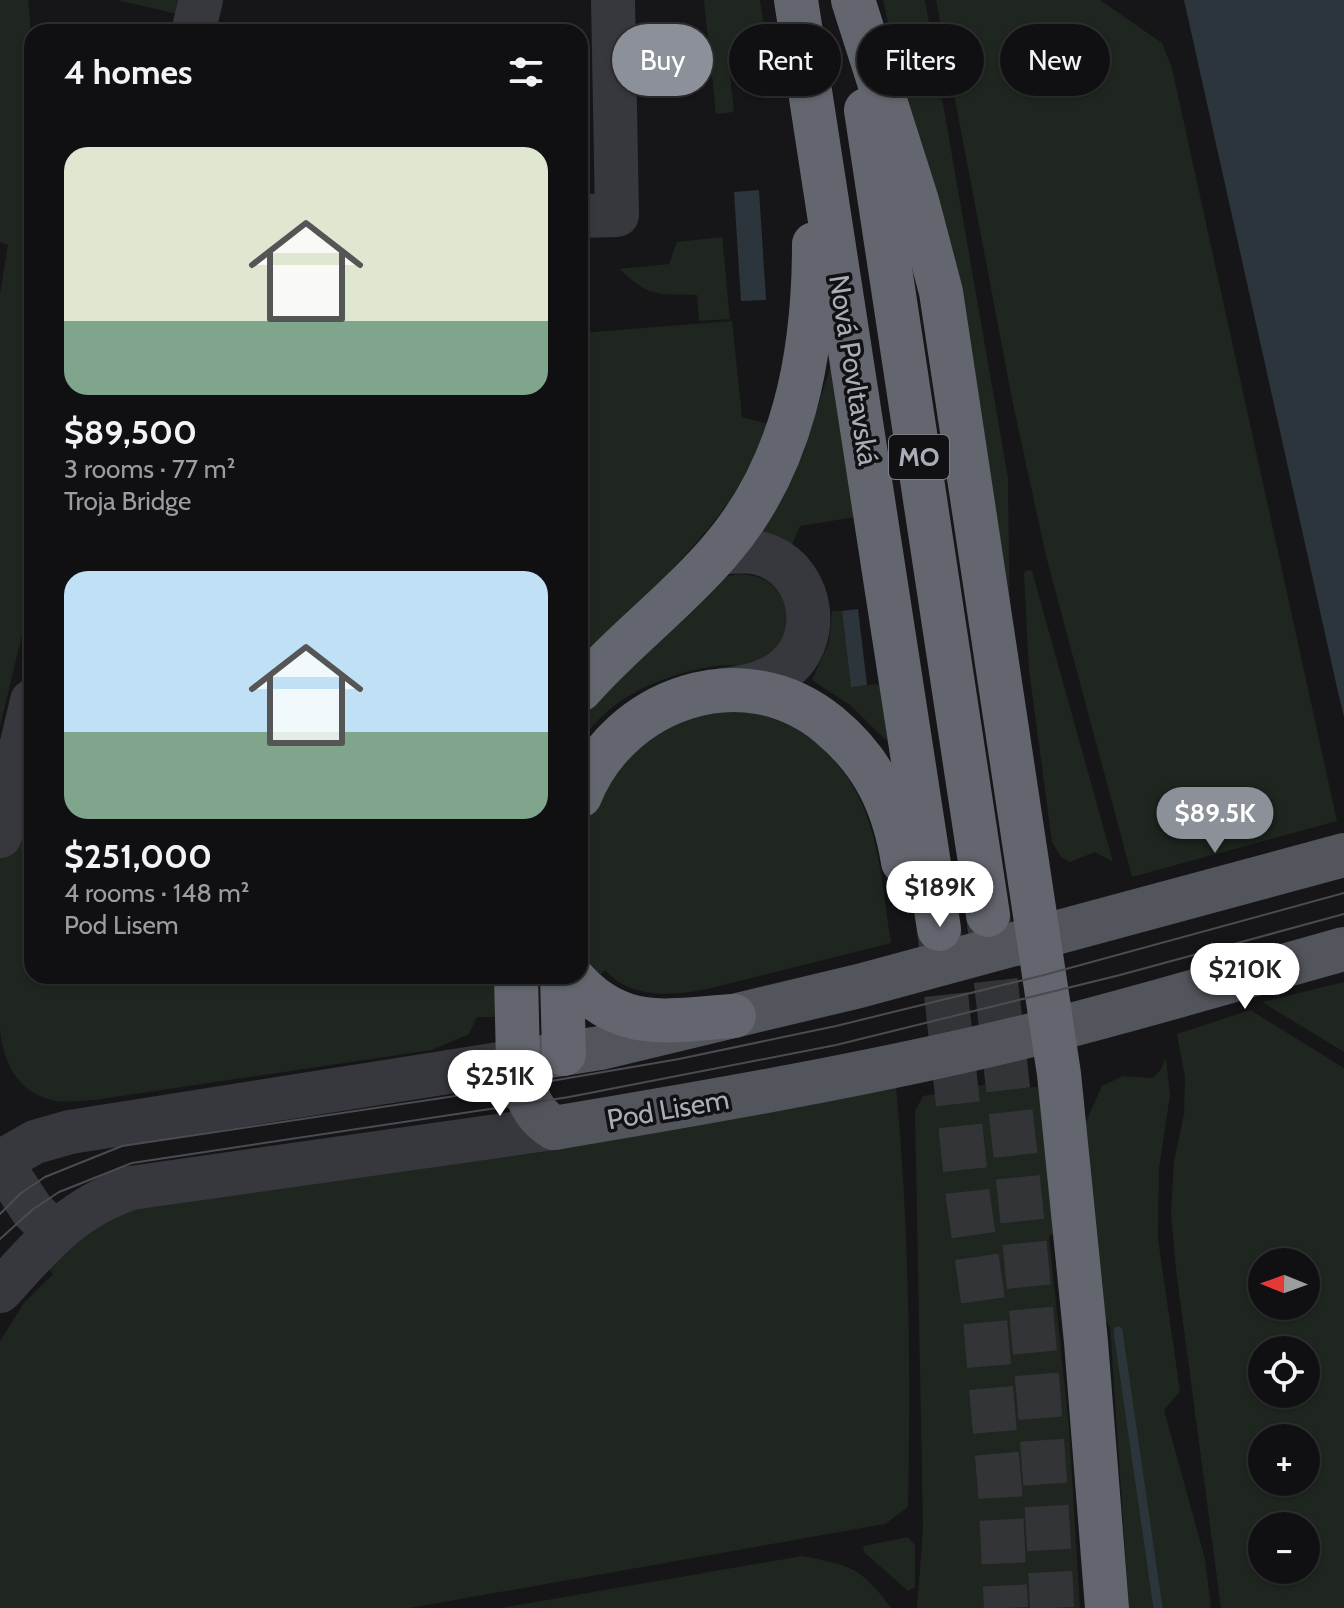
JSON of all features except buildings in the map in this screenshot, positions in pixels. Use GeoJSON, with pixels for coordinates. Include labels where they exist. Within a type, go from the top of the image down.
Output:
{"type":"FeatureCollection","features":[{"type":"Feature","properties":{"kind":"highway","name":"Nová Povltavská"},"geometry":{"type":"LineString","coordinates":[[723,690],[780,699],[807,711],[828,724],[870,770],[888,800],[928,932],[922,816],[796,0]]}},
{"type":"Feature","properties":{"kind":"highway","name":"Nová Povltavská"},"geometry":{"type":"LineString","coordinates":[[851,0],[988,915]]}},
{"type":"Feature","properties":{"kind":"highway"},"geometry":{"type":"LineString","coordinates":[[851,0],[921,215],[941,292],[1053,1030],[1084,1326],[1107,1608]]}},
{"type":"Feature","properties":{"kind":"highway"},"geometry":{"type":"LineString","coordinates":[[588,682],[719,552],[748,516],[783,446],[804,371],[814,288],[815,122]]}},
{"type":"Feature","properties":{"kind":"highway"},"geometry":{"type":"LineString","coordinates":[[588,777],[605,752],[627,729],[657,708],[691,694],[723,690]]}},
{"type":"Feature","properties":{"kind":"highway"},"geometry":{"type":"LineString","coordinates":[[516,984],[518,1061]]}},
{"type":"Feature","properties":{"kind":"highway"},"geometry":{"type":"LineString","coordinates":[[562,984],[564,1054]]}},
{"type":"Feature","properties":{"kind":"highway"},"geometry":{"type":"LineString","coordinates":[[580,984],[598,1001],[619,1012],[651,1022],[734,1016]]}},
{"type":"Feature","properties":{"kind":"main road"},"geometry":{"type":"LineString","coordinates":[[564,1054],[569,1097],[567,1108],[554,1128],[543,1121],[530,1102],[522,1086],[518,1061],[564,1054],[734,1016],[1038,939],[1344,855]]}},
{"type":"Feature","properties":{"kind":"main road","name":"Pod Lisem"},"geometry":{"type":"LineString","coordinates":[[554,1128],[845,1076],[1053,1030],[1344,949]]}},
{"type":"Feature","properties":{"kind":"street"},"geometry":{"type":"LineString","coordinates":[[195,24],[201,0]]}},
{"type":"Feature","properties":{"kind":"street"},"geometry":{"type":"LineString","coordinates":[[588,216],[617,215],[613,0]]}},
{"type":"Feature","properties":{"kind":"street"},"geometry":{"type":"LineString","coordinates":[[719,552],[750,551],[769,556],[787,568],[819,605],[798,655],[782,672],[760,684],[723,690]]}},
{"type":"Feature","properties":{"kind":"street"},"geometry":{"type":"LineString","coordinates":[[1,828],[24,734]]}},
{"type":"Feature","properties":{"kind":"street"},"geometry":{"type":"LineString","coordinates":[[922,816],[972,805]]}},
{"type":"Feature","properties":{"kind":"street"},"geometry":{"type":"LineString","coordinates":[[54,1232],[32,1210],[0,1161],[35,1142],[70,1132],[518,1061]]}},
{"type":"Feature","properties":{"kind":"street","name":"Pod Lisem"},"geometry":{"type":"LineString","coordinates":[[0,1291],[54,1232],[102,1198],[131,1188],[554,1128]]}},
{"type":"Feature","properties":{"kind":"shaded area"},"geometry":{"type":"Polygon","coordinates":[[[0,0],[28,0],[30,24],[24,24],[24,627],[0,726],[0,294],[8,245],[0,242],[0,0]]]}},
{"type":"Feature","properties":{"kind":"shaded area"},"geometry":{"type":"Polygon","coordinates":[[[117,0],[189,0],[186,16],[117,0]]]}},
{"type":"Feature","properties":{"kind":"shaded area"},"geometry":{"type":"Polygon","coordinates":[[[704,0],[760,0],[763,24],[729,24],[729,96],[732,96],[734,112],[716,114],[713,24],[707,24],[704,0]]]}},
{"type":"Feature","properties":{"kind":"shaded area"},"geometry":{"type":"Polygon","coordinates":[[[883,0],[925,0],[929,24],[888,24],[883,0]]]}},
{"type":"Feature","properties":{"kind":"shaded area"},"geometry":{"type":"Polygon","coordinates":[[[936,0],[1100,0],[1162,43],[1172,68],[1337,821],[1132,877],[1046,556],[1013,404],[954,96],[984,96],[984,24],[941,24],[936,0]]]}},
{"type":"Feature","properties":{"kind":"shaded area"},"geometry":{"type":"Polygon","coordinates":[[[1184,0],[1344,0],[1344,717],[1338,692],[1184,0]]]}},
{"type":"Feature","properties":{"kind":"shaded area"},"geometry":{"type":"Polygon","coordinates":[[[904,96],[942,96],[1008,478],[1010,645],[904,96]]]}},
{"type":"Feature","properties":{"kind":"shaded area"},"geometry":{"type":"Polygon","coordinates":[[[759,190],[766,300],[741,301],[734,192],[759,190]]]}},
{"type":"Feature","properties":{"kind":"shaded area"},"geometry":{"type":"Polygon","coordinates":[[[722,237],[730,319],[699,321],[697,295],[672,295],[647,290],[619,269],[669,264],[677,242],[722,237]]]}},
{"type":"Feature","properties":{"kind":"shaded area"},"geometry":{"type":"Polygon","coordinates":[[[732,321],[742,417],[769,424],[740,483],[714,522],[678,563],[588,651],[588,332],[732,321]]]}},
{"type":"Feature","properties":{"kind":"shaded area"},"geometry":{"type":"Polygon","coordinates":[[[830,368],[833,368],[856,517],[800,526],[791,547],[762,534],[762,528],[787,489],[803,454],[830,368]]]}},
{"type":"Feature","properties":{"kind":"shaded area"},"geometry":{"type":"Polygon","coordinates":[[[1032,571],[1113,862],[1095,852],[1070,862],[1061,857],[1052,842],[1029,670],[1024,573],[1032,571]]]}},
{"type":"Feature","properties":{"kind":"shaded area"},"geometry":{"type":"Polygon","coordinates":[[[739,574],[754,576],[777,590],[786,611],[780,644],[758,662],[695,670],[639,690],[606,713],[588,732],[588,713],[608,689],[724,577],[739,574]]]}},
{"type":"Feature","properties":{"kind":"shaded area"},"geometry":{"type":"Polygon","coordinates":[[[858,609],[867,685],[851,687],[842,611],[858,609]]]}},
{"type":"Feature","properties":{"kind":"shaded area"},"geometry":{"type":"Polygon","coordinates":[[[832,611],[842,611],[851,686],[881,684],[888,742],[850,705],[812,680],[829,642],[832,611]]]}},
{"type":"Feature","properties":{"kind":"shaded area"},"geometry":{"type":"Polygon","coordinates":[[[24,668],[24,984],[497,984],[494,1017],[477,1017],[469,1034],[432,1050],[95,1100],[67,1102],[39,1096],[21,1082],[8,1064],[0,1029],[0,769],[24,668]]]}},
{"type":"Feature","properties":{"kind":"shaded area"},"geometry":{"type":"Polygon","coordinates":[[[705,709],[767,711],[798,730],[824,751],[844,773],[859,798],[877,852],[891,943],[690,992],[663,994],[638,990],[626,986],[605,970],[596,979],[588,966],[588,821],[605,777],[632,743],[705,709]]]}},
{"type":"Feature","properties":{"kind":"shaded area"},"geometry":{"type":"Polygon","coordinates":[[[1344,982],[1344,1052],[1262,1002],[1344,982]]]}},
{"type":"Feature","properties":{"kind":"shaded area"},"geometry":{"type":"Polygon","coordinates":[[[1250,1010],[1344,1068],[1344,1608],[1221,1608],[1171,1213],[1174,1161],[1184,1114],[1185,1077],[1177,1034],[1250,1010]]]}},
{"type":"Feature","properties":{"kind":"shaded area"},"geometry":{"type":"Polygon","coordinates":[[[1166,1058],[1170,1095],[1159,1168],[1158,1239],[1180,1391],[1164,1410],[1205,1559],[1211,1608],[1129,1608],[1110,1326],[1103,1318],[1084,1126],[1102,1086],[1123,1076],[1152,1078],[1160,1071],[1166,1058]]]}},
{"type":"Feature","properties":{"kind":"shaded area"},"geometry":{"type":"Polygon","coordinates":[[[1010,1080],[1019,1088],[1038,1087],[1056,1233],[1049,1236],[1069,1427],[1080,1608],[917,1608],[923,1528],[915,1111],[923,1096],[1010,1080]]]}},
{"type":"Feature","properties":{"kind":"shaded area"},"geometry":{"type":"Polygon","coordinates":[[[896,1086],[908,1296],[908,1507],[885,1524],[410,1608],[0,1608],[0,1341],[24,1303],[53,1274],[43,1263],[96,1228],[153,1202],[538,1153],[896,1086]]]}},
{"type":"Feature","properties":{"kind":"shaded area"},"geometry":{"type":"Polygon","coordinates":[[[908,1537],[915,1545],[915,1587],[908,1591],[864,1552],[863,1546],[908,1537]]]}},
{"type":"Feature","properties":{"kind":"shaded area"},"geometry":{"type":"Polygon","coordinates":[[[802,1556],[853,1570],[881,1594],[891,1608],[501,1608],[802,1556]]]}},
{"type":"Feature","properties":{"kind":"waterway"},"geometry":{"type":"LineString","coordinates":[[1118,1331],[1158,1608]]}},
{"type":"Feature","properties":{"kind":"tunnel"},"geometry":{"type":"LineString","coordinates":[[988,915],[1034,1347],[1052,1608]]}},
{"type":"Feature","properties":{"kind":"tunnel"},"geometry":{"type":"LineString","coordinates":[[939,929],[968,1197],[984,1308],[1000,1490],[1006,1608]]}},
{"type":"Feature","properties":{"kind":"tram line"},"geometry":{"type":"LineString","coordinates":[[0,1214],[21,1193],[45,1177],[122,1146],[522,1086],[679,1059],[836,1026],[1044,975],[1344,893]]}},
{"type":"Feature","properties":{"kind":"tram line"},"geometry":{"type":"LineString","coordinates":[[0,1239],[32,1210],[59,1192],[132,1163],[569,1097],[836,1045],[1120,975],[1344,914]]}}]}
